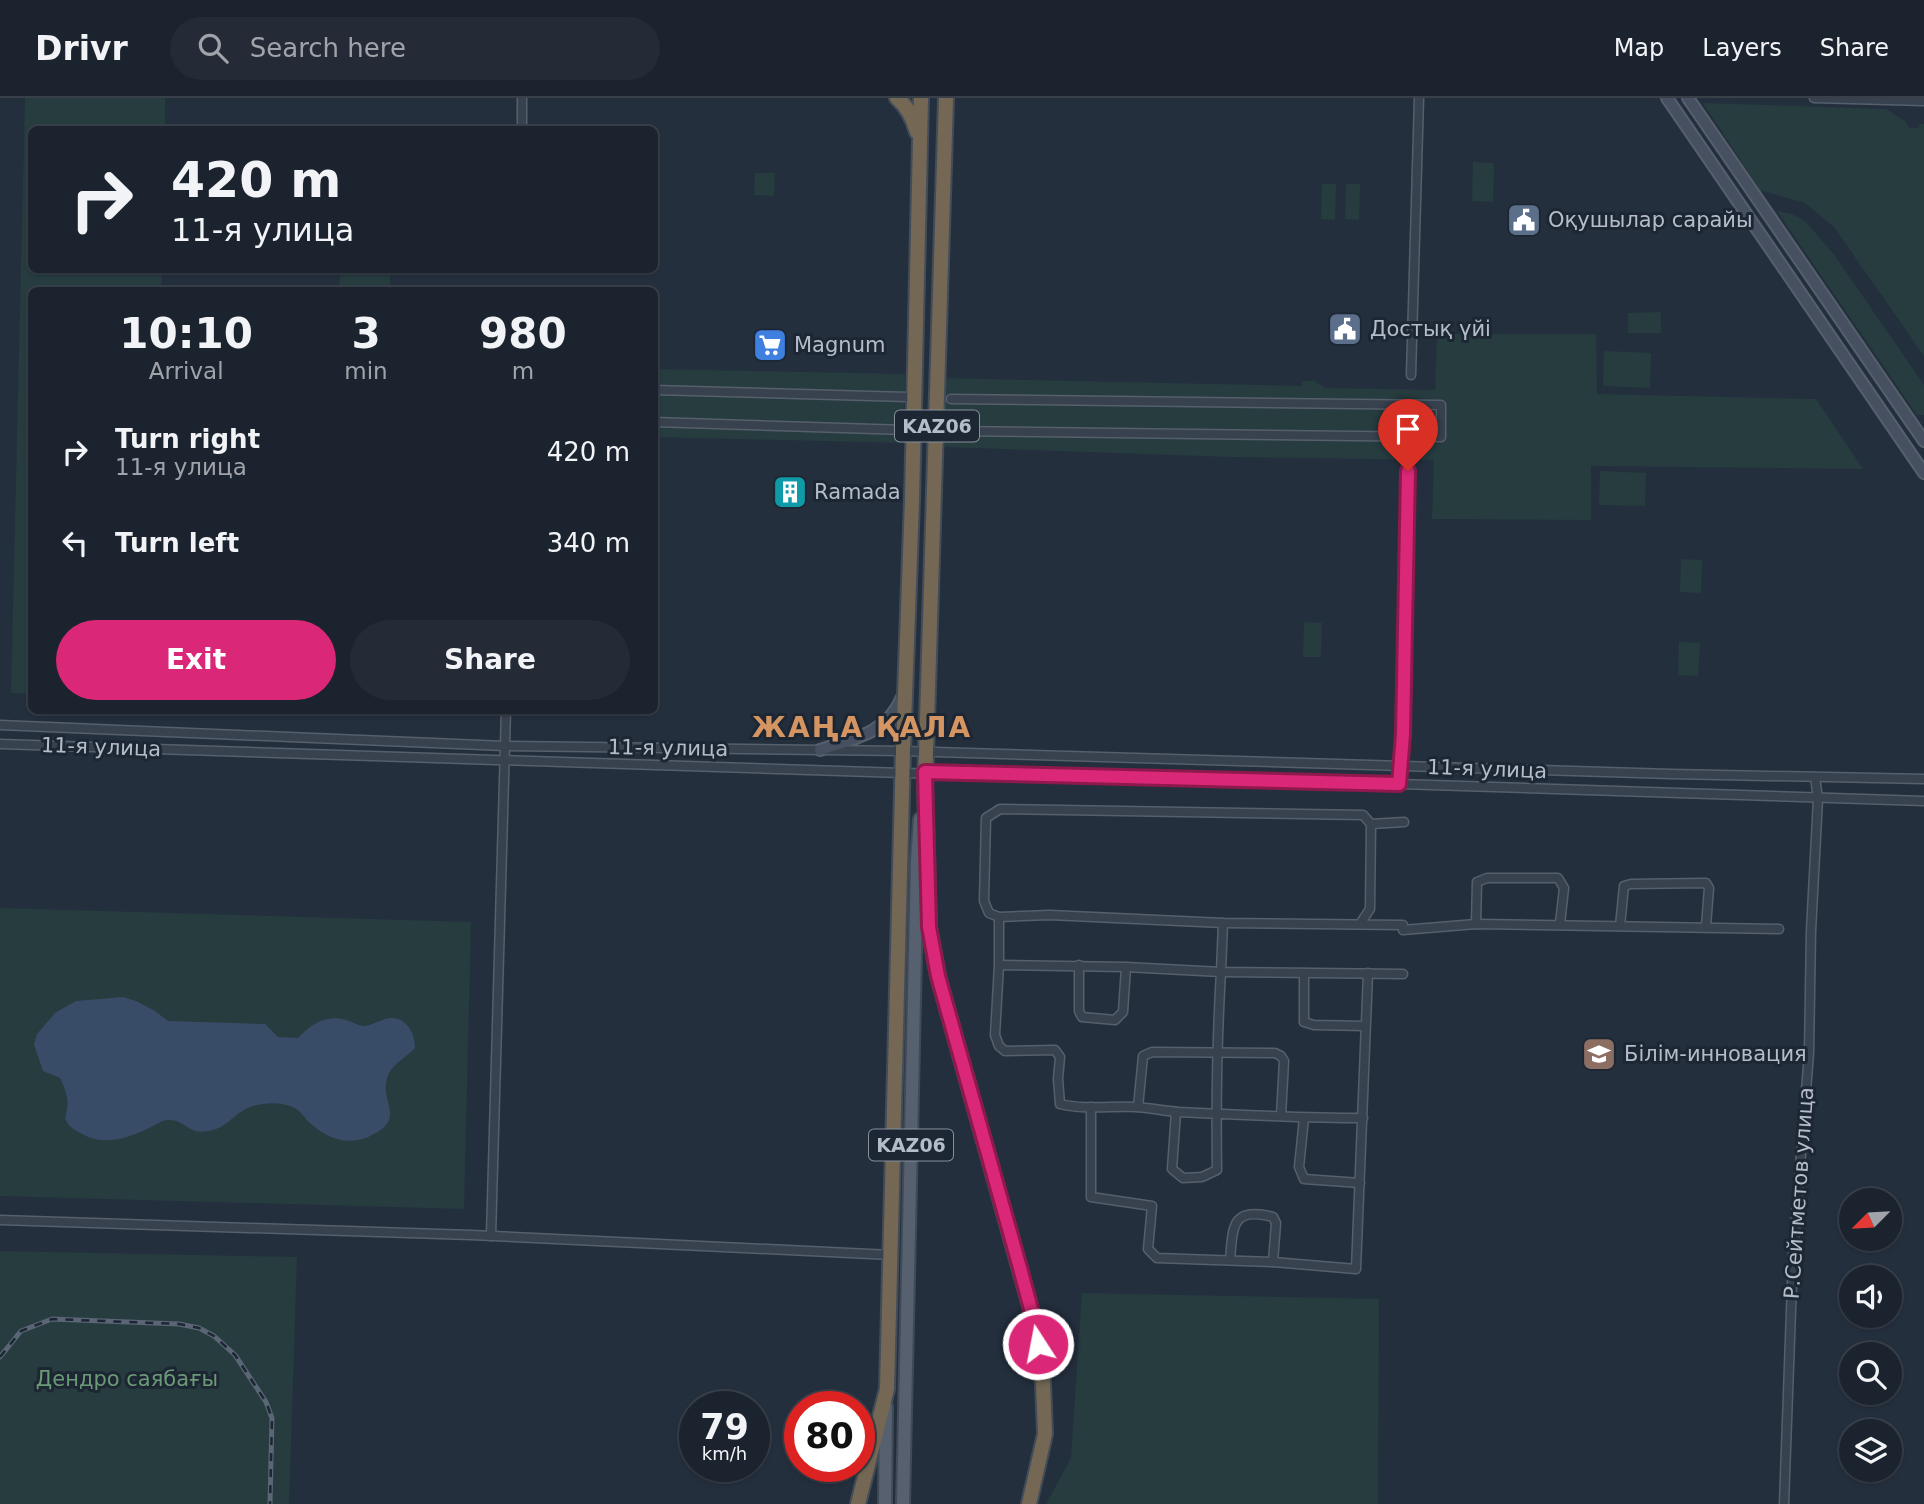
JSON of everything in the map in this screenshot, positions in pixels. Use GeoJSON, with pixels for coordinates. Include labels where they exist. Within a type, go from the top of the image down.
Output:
{"type":"FeatureCollection","features":[{"type":"Feature","properties":{"kind":"highway"},"geometry":{"type":"LineString","coordinates":[[897,98],[913,118],[920,143]]}},
{"type":"Feature","properties":{"kind":"highway","name":"KАZ06"},"geometry":{"type":"LineString","coordinates":[[858,1504],[887,1389],[921,98]]}},
{"type":"Feature","properties":{"kind":"highway","name":"KАZ06"},"geometry":{"type":"LineString","coordinates":[[946,98],[925,779],[929,927],[938,976],[1035,1324],[1043,1382],[1045,1434],[1029,1504]]}},
{"type":"Feature","properties":{"kind":"main road"},"geometry":{"type":"LineString","coordinates":[[1667,98],[1924,472]]}},
{"type":"Feature","properties":{"kind":"main road"},"geometry":{"type":"LineString","coordinates":[[1688,98],[1924,441]]}},
{"type":"Feature","properties":{"kind":"main road"},"geometry":{"type":"LineString","coordinates":[[820,750],[861,736],[886,723],[897,709],[905,687]]}},
{"type":"Feature","properties":{"kind":"main road","name":"KАZ06"},"geometry":{"type":"LineString","coordinates":[[903,1504],[918,861],[925,779]]}},
{"type":"Feature","properties":{"kind":"main road","name":"KАZ06"},"geometry":{"type":"LineString","coordinates":[[885,1504],[887,1389]]}},
{"type":"Feature","properties":{"kind":"street"},"geometry":{"type":"LineString","coordinates":[[522,98],[522,126]]}},
{"type":"Feature","properties":{"kind":"street"},"geometry":{"type":"LineString","coordinates":[[1411,375],[1419,98]]}},
{"type":"Feature","properties":{"kind":"street"},"geometry":{"type":"LineString","coordinates":[[1814,98],[1924,101]]}},
{"type":"Feature","properties":{"kind":"street"},"geometry":{"type":"LineString","coordinates":[[658,390],[908,397]]}},
{"type":"Feature","properties":{"kind":"street"},"geometry":{"type":"LineString","coordinates":[[950,431],[1441,437],[1441,405],[951,399]]}},
{"type":"Feature","properties":{"kind":"street"},"geometry":{"type":"LineString","coordinates":[[658,422],[907,430]]}},
{"type":"Feature","properties":{"kind":"street"},"geometry":{"type":"LineString","coordinates":[[1399,784],[1403,734],[1408,471]]}},
{"type":"Feature","properties":{"kind":"street"},"geometry":{"type":"LineString","coordinates":[[491,1236],[506,714]]}},
{"type":"Feature","properties":{"kind":"street","name":"11-я улица"},"geometry":{"type":"LineString","coordinates":[[0,724],[505,747],[903,751],[926,754],[1924,779]]}},
{"type":"Feature","properties":{"kind":"street","name":"11-я улица"},"geometry":{"type":"LineString","coordinates":[[0,744],[902,773],[925,779],[1399,784],[1924,801]]}},
{"type":"Feature","properties":{"kind":"street","name":"Р.Сейтметов улица"},"geometry":{"type":"LineString","coordinates":[[1784,1504],[1793,1256],[1809,1053],[1811,931],[1818,799],[1815,777]]}},
{"type":"Feature","properties":{"kind":"street"},"geometry":{"type":"LineString","coordinates":[[1360,924],[1370,909],[1371,824],[1363,815],[1000,809],[986,818],[984,901],[989,913],[999,917],[1050,915],[1223,923],[1403,927],[1560,924],[1779,929]]}},
{"type":"Feature","properties":{"kind":"street"},"geometry":{"type":"LineString","coordinates":[[1371,824],[1404,822]]}},
{"type":"Feature","properties":{"kind":"street"},"geometry":{"type":"LineString","coordinates":[[1476,924],[1477,882],[1487,878],[1558,878],[1564,888],[1560,924]]}},
{"type":"Feature","properties":{"kind":"street"},"geometry":{"type":"LineString","coordinates":[[1620,926],[1624,886],[1706,883],[1709,888],[1706,926]]}},
{"type":"Feature","properties":{"kind":"street"},"geometry":{"type":"LineString","coordinates":[[999,917],[995,1035],[999,1046],[1005,1051],[1055,1051],[1060,1057],[1060,1104],[1304,1118],[1363,1118]]}},
{"type":"Feature","properties":{"kind":"street"},"geometry":{"type":"LineString","coordinates":[[1175,1111],[1172,1169],[1183,1178],[1202,1177],[1217,1170],[1216,1054],[1223,923]]}},
{"type":"Feature","properties":{"kind":"street"},"geometry":{"type":"LineString","coordinates":[[999,965],[1402,974]]}},
{"type":"Feature","properties":{"kind":"street"},"geometry":{"type":"LineString","coordinates":[[1079,965],[1079,1011],[1082,1017],[1115,1020],[1123,1012],[1126,967]]}},
{"type":"Feature","properties":{"kind":"street"},"geometry":{"type":"LineString","coordinates":[[1304,973],[1304,1022],[1314,1026],[1365,1026]]}},
{"type":"Feature","properties":{"kind":"street"},"geometry":{"type":"LineString","coordinates":[[1091,1107],[1091,1197],[1152,1206],[1148,1249],[1157,1258],[1273,1262],[1356,1269],[1368,973]]}},
{"type":"Feature","properties":{"kind":"street"},"geometry":{"type":"LineString","coordinates":[[1138,1107],[1143,1056],[1152,1052],[1275,1053],[1284,1061],[1281,1116]]}},
{"type":"Feature","properties":{"kind":"street"},"geometry":{"type":"LineString","coordinates":[[1304,1118],[1299,1167],[1304,1179],[1360,1183]]}},
{"type":"Feature","properties":{"kind":"street"},"geometry":{"type":"LineString","coordinates":[[1230,1260],[1233,1226],[1237,1218],[1243,1214],[1266,1215],[1273,1217],[1276,1223],[1273,1262]]}},
{"type":"Feature","properties":{"kind":"street"},"geometry":{"type":"LineString","coordinates":[[0,1220],[491,1236],[891,1255]]}},
{"type":"Feature","properties":{"kind":"green space"},"geometry":{"type":"Polygon","coordinates":[[[25,98],[165,98],[165,126],[28,126],[28,273],[162,273],[161,287],[28,287],[28,694],[11,693],[25,98]]]}},
{"type":"Feature","properties":{"kind":"green space"},"geometry":{"type":"Polygon","coordinates":[[[1703,103],[1886,109],[1905,121],[1909,128],[1918,128],[1920,124],[1924,124],[1924,356],[1834,227],[1805,203],[1760,190],[1703,103]]]}},
{"type":"Feature","properties":{"kind":"green space"},"geometry":{"type":"Polygon","coordinates":[[[1473,162],[1494,163],[1493,202],[1472,201],[1473,162]]]}},
{"type":"Feature","properties":{"kind":"green space"},"geometry":{"type":"Polygon","coordinates":[[[755,173],[775,173],[774,196],[754,195],[755,173]]]}},
{"type":"Feature","properties":{"kind":"green space"},"geometry":{"type":"Polygon","coordinates":[[[1322,184],[1336,184],[1335,220],[1321,219],[1322,184]]]}},
{"type":"Feature","properties":{"kind":"green space"},"geometry":{"type":"Polygon","coordinates":[[[1346,184],[1360,184],[1359,220],[1345,219],[1346,184]]]}},
{"type":"Feature","properties":{"kind":"green space"},"geometry":{"type":"Polygon","coordinates":[[[1777,211],[1792,214],[1805,221],[1833,253],[1924,385],[1924,415],[1917,415],[1777,211]]]}},
{"type":"Feature","properties":{"kind":"green space"},"geometry":{"type":"Polygon","coordinates":[[[340,273],[390,273],[390,287],[339,287],[340,273]]]}},
{"type":"Feature","properties":{"kind":"green space"},"geometry":{"type":"Polygon","coordinates":[[[1661,312],[1661,333],[1628,333],[1628,313],[1661,312]]]}},
{"type":"Feature","properties":{"kind":"green space"},"geometry":{"type":"Polygon","coordinates":[[[1437,334],[1596,334],[1597,394],[1816,399],[1863,469],[1591,466],[1591,520],[1432,519],[1434,460],[1231,457],[943,447],[942,378],[1302,386],[1302,381],[1315,381],[1325,388],[1435,390],[1437,334]]]}},
{"type":"Feature","properties":{"kind":"green space"},"geometry":{"type":"Polygon","coordinates":[[[1604,351],[1651,353],[1650,388],[1603,386],[1604,351]]]}},
{"type":"Feature","properties":{"kind":"green space"},"geometry":{"type":"Polygon","coordinates":[[[658,369],[905,374],[904,443],[658,437],[658,369]]]}},
{"type":"Feature","properties":{"kind":"green space"},"geometry":{"type":"Polygon","coordinates":[[[1600,471],[1646,473],[1645,506],[1599,505],[1600,471]]]}},
{"type":"Feature","properties":{"kind":"green space"},"geometry":{"type":"Polygon","coordinates":[[[1681,559],[1702,560],[1701,593],[1680,592],[1681,559]]]}},
{"type":"Feature","properties":{"kind":"green space"},"geometry":{"type":"Polygon","coordinates":[[[1304,622],[1322,623],[1321,657],[1303,657],[1304,622]]]}},
{"type":"Feature","properties":{"kind":"green space"},"geometry":{"type":"Polygon","coordinates":[[[1679,642],[1700,643],[1698,676],[1678,675],[1679,642]]]}},
{"type":"Feature","properties":{"kind":"green space"},"geometry":{"type":"Polygon","coordinates":[[[0,908],[471,922],[464,1209],[0,1196],[0,908]]]}},
{"type":"Feature","properties":{"kind":"green space","name":"Дендро саябағы"},"geometry":{"type":"Polygon","coordinates":[[[0,1251],[297,1257],[289,1504],[0,1504],[0,1251]]]}},
{"type":"Feature","properties":{"kind":"green space"},"geometry":{"type":"Polygon","coordinates":[[[1082,1293],[1379,1299],[1378,1504],[1046,1504],[1071,1458],[1082,1293]]]}},
{"type":"Feature","properties":{"kind":"water"},"geometry":{"type":"Polygon","coordinates":[[[123,997],[155,1011],[168,1021],[265,1024],[278,1037],[298,1038],[323,1020],[335,1018],[363,1026],[385,1019],[398,1019],[411,1030],[415,1048],[395,1066],[387,1079],[390,1118],[387,1124],[380,1131],[360,1140],[330,1136],[316,1128],[295,1108],[274,1103],[247,1108],[224,1125],[205,1132],[166,1120],[125,1138],[100,1140],[84,1135],[68,1124],[65,1118],[66,1093],[60,1078],[43,1071],[34,1045],[37,1034],[55,1013],[76,1001],[123,997]]]}},
{"type":"Feature","properties":{"kind":"railway"},"geometry":{"type":"LineString","coordinates":[[0,1357],[21,1331],[52,1319],[179,1324],[199,1328],[214,1336],[235,1355],[266,1402],[272,1418],[270,1504]]}},
{"type":"Feature","properties":{"kind":"place","name":"Оқушылар сарайы"},"geometry":{"type":"Point","coordinates":[1524,220]}},
{"type":"Feature","properties":{"kind":"place","name":"Достық үйі"},"geometry":{"type":"Point","coordinates":[1345,329]}},
{"type":"Feature","properties":{"kind":"place","name":"Magnum"},"geometry":{"type":"Point","coordinates":[770,345]}},
{"type":"Feature","properties":{"kind":"place","name":"Ramada"},"geometry":{"type":"Point","coordinates":[790,492]}},
{"type":"Feature","properties":{"kind":"place","name":"Білім-инновация"},"geometry":{"type":"Point","coordinates":[1599,1054]}},
{"type":"Feature","properties":{"kind":"district","name":"ЖАҢА ҚАЛА"},"geometry":{"type":"Point","coordinates":[862,727]}},
{"type":"Feature","properties":{"kind":"route"},"geometry":{"type":"LineString","coordinates":[[1038,1344],[1020,1268],[938,976],[929,927],[925,772],[1399,784],[1403,734],[1408,471]]}}]}
